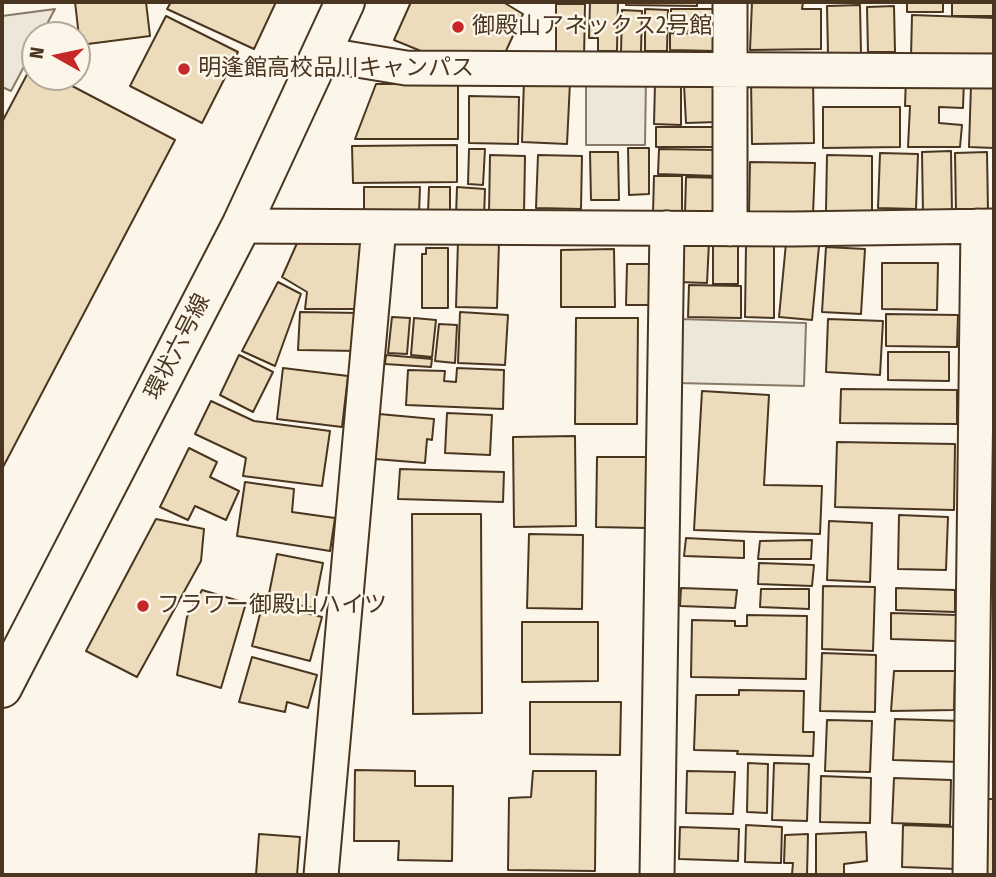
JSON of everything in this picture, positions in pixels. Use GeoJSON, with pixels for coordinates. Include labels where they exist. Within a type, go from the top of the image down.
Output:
{"type":"FeatureCollection","features":[{"type":"Feature","properties":{"kind":"main road","name":"環状六号線"},"geometry":{"type":"LineString","coordinates":[[2,688],[241,226],[345,2]]}},
{"type":"Feature","properties":{"kind":"street"},"geometry":{"type":"LineString","coordinates":[[730,2],[730,229]]}},
{"type":"Feature","properties":{"kind":"street"},"geometry":{"type":"LineString","coordinates":[[321,54],[405,68],[994,71]]}},
{"type":"Feature","properties":{"kind":"street"},"geometry":{"type":"LineString","coordinates":[[241,226],[730,229],[986,226],[970,875]]}},
{"type":"Feature","properties":{"kind":"street"},"geometry":{"type":"LineString","coordinates":[[321,875],[379,227]]}},
{"type":"Feature","properties":{"kind":"street"},"geometry":{"type":"LineString","coordinates":[[657,875],[667,228]]}},
{"type":"Feature","properties":{"kind":"shaded area"},"geometry":{"type":"Polygon","coordinates":[[[55,9],[49,21],[21,21],[21,72],[11,91],[2,87],[2,16],[55,9]]]}},
{"type":"Feature","properties":{"kind":"shaded area"},"geometry":{"type":"Polygon","coordinates":[[[586,76],[646,77],[645,145],[586,145],[586,76]]]}},
{"type":"Feature","properties":{"kind":"shaded area"},"geometry":{"type":"Polygon","coordinates":[[[680,319],[806,323],[804,386],[677,383],[680,319]]]}},
{"type":"Feature","properties":{"kind":"building"},"geometry":{"type":"Polygon","coordinates":[[[75,2],[146,2],[150,36],[91,44],[91,21],[77,21],[75,2]]]}},
{"type":"Feature","properties":{"kind":"building"},"geometry":{"type":"Polygon","coordinates":[[[171,2],[276,2],[254,49],[167,9],[171,2]]]}},
{"type":"Feature","properties":{"kind":"building","name":"御殿山アネックス2号館"},"geometry":{"type":"Polygon","coordinates":[[[411,2],[503,2],[523,14],[505,53],[438,58],[394,40],[411,2]]]}},
{"type":"Feature","properties":{"kind":"building"},"geometry":{"type":"Polygon","coordinates":[[[590,2],[618,2],[617,51],[598,51],[598,38],[589,38],[590,2]]]}},
{"type":"Feature","properties":{"kind":"building"},"geometry":{"type":"Polygon","coordinates":[[[626,2],[697,2],[697,6],[626,5],[626,2]]]}},
{"type":"Feature","properties":{"kind":"building"},"geometry":{"type":"Polygon","coordinates":[[[752,2],[803,2],[802,9],[821,9],[821,49],[750,50],[752,2]]]}},
{"type":"Feature","properties":{"kind":"building"},"geometry":{"type":"Polygon","coordinates":[[[907,2],[943,2],[943,12],[907,12],[907,2]]]}},
{"type":"Feature","properties":{"kind":"building"},"geometry":{"type":"Polygon","coordinates":[[[952,2],[994,2],[994,16],[952,16],[952,2]]]}},
{"type":"Feature","properties":{"kind":"building"},"geometry":{"type":"Polygon","coordinates":[[[556,4],[585,4],[584,61],[556,61],[556,4]]]}},
{"type":"Feature","properties":{"kind":"building"},"geometry":{"type":"Polygon","coordinates":[[[860,5],[861,54],[828,54],[827,6],[860,5]]]}},
{"type":"Feature","properties":{"kind":"building"},"geometry":{"type":"Polygon","coordinates":[[[894,6],[895,52],[868,52],[867,7],[894,6]]]}},
{"type":"Feature","properties":{"kind":"building"},"geometry":{"type":"Polygon","coordinates":[[[645,9],[668,10],[667,51],[645,51],[645,9]]]}},
{"type":"Feature","properties":{"kind":"building"},"geometry":{"type":"Polygon","coordinates":[[[671,9],[715,9],[714,32],[671,31],[671,9]]]}},
{"type":"Feature","properties":{"kind":"building"},"geometry":{"type":"Polygon","coordinates":[[[622,10],[642,11],[641,52],[621,52],[622,10]]]}},
{"type":"Feature","properties":{"kind":"building"},"geometry":{"type":"Polygon","coordinates":[[[912,15],[994,18],[994,59],[911,57],[912,15]]]}},
{"type":"Feature","properties":{"kind":"building","name":"明逢館高校品川キャンパス"},"geometry":{"type":"Polygon","coordinates":[[[166,16],[238,52],[202,123],[130,86],[166,16]]]}},
{"type":"Feature","properties":{"kind":"building"},"geometry":{"type":"Polygon","coordinates":[[[670,33],[716,34],[716,51],[670,50],[670,33]]]}},
{"type":"Feature","properties":{"kind":"building"},"geometry":{"type":"Polygon","coordinates":[[[906,77],[964,79],[963,108],[939,107],[939,123],[962,125],[960,147],[908,147],[910,106],[905,106],[906,77]]]}},
{"type":"Feature","properties":{"kind":"building"},"geometry":{"type":"Polygon","coordinates":[[[813,79],[814,143],[752,144],[751,80],[813,79]]]}},
{"type":"Feature","properties":{"kind":"building"},"geometry":{"type":"Polygon","coordinates":[[[524,80],[570,82],[567,144],[522,142],[524,80]]]}},
{"type":"Feature","properties":{"kind":"building"},"geometry":{"type":"Polygon","coordinates":[[[655,83],[681,85],[681,125],[654,124],[655,83]]]}},
{"type":"Feature","properties":{"kind":"building"},"geometry":{"type":"Polygon","coordinates":[[[376,84],[458,84],[458,139],[355,139],[376,84]]]}},
{"type":"Feature","properties":{"kind":"building"},"geometry":{"type":"Polygon","coordinates":[[[684,85],[716,85],[717,122],[686,123],[684,85]]]}},
{"type":"Feature","properties":{"kind":"building"},"geometry":{"type":"Polygon","coordinates":[[[971,85],[994,86],[994,148],[969,147],[971,85]]]}},
{"type":"Feature","properties":{"kind":"building"},"geometry":{"type":"Polygon","coordinates":[[[21,86],[21,91],[82,91],[175,140],[2,469],[2,122],[21,86]]]}},
{"type":"Feature","properties":{"kind":"building"},"geometry":{"type":"Polygon","coordinates":[[[469,96],[519,97],[518,144],[469,143],[469,96]]]}},
{"type":"Feature","properties":{"kind":"building"},"geometry":{"type":"Polygon","coordinates":[[[823,107],[900,107],[900,147],[823,148],[823,107]]]}},
{"type":"Feature","properties":{"kind":"building"},"geometry":{"type":"Polygon","coordinates":[[[656,127],[716,127],[716,147],[656,147],[656,127]]]}},
{"type":"Feature","properties":{"kind":"building"},"geometry":{"type":"Polygon","coordinates":[[[457,145],[457,182],[353,183],[352,146],[457,145]]]}},
{"type":"Feature","properties":{"kind":"building"},"geometry":{"type":"Polygon","coordinates":[[[628,148],[649,148],[649,194],[629,195],[628,148]]]}},
{"type":"Feature","properties":{"kind":"building"},"geometry":{"type":"Polygon","coordinates":[[[469,149],[485,149],[483,185],[468,184],[469,149]]]}},
{"type":"Feature","properties":{"kind":"building"},"geometry":{"type":"Polygon","coordinates":[[[659,149],[718,150],[717,176],[658,174],[659,149]]]}},
{"type":"Feature","properties":{"kind":"building"},"geometry":{"type":"Polygon","coordinates":[[[951,151],[952,213],[923,214],[922,152],[951,151]]]}},
{"type":"Feature","properties":{"kind":"building"},"geometry":{"type":"Polygon","coordinates":[[[590,152],[618,152],[619,200],[591,200],[590,152]]]}},
{"type":"Feature","properties":{"kind":"building"},"geometry":{"type":"Polygon","coordinates":[[[987,152],[988,212],[956,213],[955,153],[987,152]]]}},
{"type":"Feature","properties":{"kind":"building"},"geometry":{"type":"Polygon","coordinates":[[[880,153],[918,154],[916,209],[878,208],[880,153]]]}},
{"type":"Feature","properties":{"kind":"building"},"geometry":{"type":"Polygon","coordinates":[[[490,155],[525,156],[524,214],[489,214],[490,155]]]}},
{"type":"Feature","properties":{"kind":"building"},"geometry":{"type":"Polygon","coordinates":[[[538,155],[582,156],[581,209],[536,208],[538,155]]]}},
{"type":"Feature","properties":{"kind":"building"},"geometry":{"type":"Polygon","coordinates":[[[827,155],[872,156],[872,212],[826,211],[827,155]]]}},
{"type":"Feature","properties":{"kind":"building"},"geometry":{"type":"Polygon","coordinates":[[[750,162],[815,163],[813,215],[749,214],[750,162]]]}},
{"type":"Feature","properties":{"kind":"building"},"geometry":{"type":"Polygon","coordinates":[[[654,176],[682,176],[682,214],[653,213],[654,176]]]}},
{"type":"Feature","properties":{"kind":"building"},"geometry":{"type":"Polygon","coordinates":[[[686,177],[721,178],[719,214],[685,213],[686,177]]]}},
{"type":"Feature","properties":{"kind":"building"},"geometry":{"type":"Polygon","coordinates":[[[364,187],[420,187],[419,213],[364,213],[364,187]]]}},
{"type":"Feature","properties":{"kind":"building"},"geometry":{"type":"Polygon","coordinates":[[[429,187],[450,187],[450,213],[428,213],[429,187]]]}},
{"type":"Feature","properties":{"kind":"building"},"geometry":{"type":"Polygon","coordinates":[[[457,187],[485,189],[484,217],[456,216],[457,187]]]}},
{"type":"Feature","properties":{"kind":"building"},"geometry":{"type":"Polygon","coordinates":[[[298,241],[363,243],[361,309],[305,309],[307,292],[282,277],[298,241]]]}},
{"type":"Feature","properties":{"kind":"building"},"geometry":{"type":"Polygon","coordinates":[[[458,241],[499,242],[497,308],[456,307],[458,241]]]}},
{"type":"Feature","properties":{"kind":"building"},"geometry":{"type":"Polygon","coordinates":[[[679,241],[709,242],[707,283],[678,282],[679,241]]]}},
{"type":"Feature","properties":{"kind":"building"},"geometry":{"type":"Polygon","coordinates":[[[786,243],[819,246],[812,320],[779,317],[786,243]]]}},
{"type":"Feature","properties":{"kind":"building"},"geometry":{"type":"Polygon","coordinates":[[[713,244],[738,244],[738,284],[713,284],[713,244]]]}},
{"type":"Feature","properties":{"kind":"building"},"geometry":{"type":"Polygon","coordinates":[[[746,245],[774,245],[774,318],[745,317],[746,245]]]}},
{"type":"Feature","properties":{"kind":"building"},"geometry":{"type":"Polygon","coordinates":[[[826,247],[865,249],[861,314],[822,312],[826,247]]]}},
{"type":"Feature","properties":{"kind":"building"},"geometry":{"type":"Polygon","coordinates":[[[426,248],[448,248],[448,308],[422,308],[422,254],[426,254],[426,248]]]}},
{"type":"Feature","properties":{"kind":"building"},"geometry":{"type":"Polygon","coordinates":[[[614,249],[615,307],[561,307],[561,250],[614,249]]]}},
{"type":"Feature","properties":{"kind":"building"},"geometry":{"type":"Polygon","coordinates":[[[882,263],[938,263],[937,310],[882,309],[882,263]]]}},
{"type":"Feature","properties":{"kind":"building"},"geometry":{"type":"Polygon","coordinates":[[[627,264],[653,264],[653,305],[626,305],[627,264]]]}},
{"type":"Feature","properties":{"kind":"building"},"geometry":{"type":"Polygon","coordinates":[[[278,282],[301,294],[275,366],[242,351],[278,282]]]}},
{"type":"Feature","properties":{"kind":"building"},"geometry":{"type":"Polygon","coordinates":[[[689,285],[741,286],[741,318],[688,317],[689,285]]]}},
{"type":"Feature","properties":{"kind":"building"},"geometry":{"type":"Polygon","coordinates":[[[300,312],[359,313],[358,351],[298,350],[300,312]]]}},
{"type":"Feature","properties":{"kind":"building"},"geometry":{"type":"Polygon","coordinates":[[[460,312],[508,315],[505,365],[458,363],[460,312]]]}},
{"type":"Feature","properties":{"kind":"building"},"geometry":{"type":"Polygon","coordinates":[[[886,314],[958,315],[957,347],[886,346],[886,314]]]}},
{"type":"Feature","properties":{"kind":"building"},"geometry":{"type":"Polygon","coordinates":[[[392,317],[410,318],[407,354],[388,353],[392,317]]]}},
{"type":"Feature","properties":{"kind":"building"},"geometry":{"type":"Polygon","coordinates":[[[414,318],[436,320],[432,357],[411,355],[414,318]]]}},
{"type":"Feature","properties":{"kind":"building"},"geometry":{"type":"Polygon","coordinates":[[[576,318],[638,318],[637,424],[575,424],[576,318]]]}},
{"type":"Feature","properties":{"kind":"building"},"geometry":{"type":"Polygon","coordinates":[[[828,319],[883,321],[880,375],[826,372],[828,319]]]}},
{"type":"Feature","properties":{"kind":"building"},"geometry":{"type":"Polygon","coordinates":[[[439,324],[457,325],[455,363],[435,361],[439,324]]]}},
{"type":"Feature","properties":{"kind":"building"},"geometry":{"type":"Polygon","coordinates":[[[888,352],[949,352],[949,381],[888,380],[888,352]]]}},
{"type":"Feature","properties":{"kind":"building"},"geometry":{"type":"Polygon","coordinates":[[[239,355],[273,372],[253,412],[220,395],[239,355]]]}},
{"type":"Feature","properties":{"kind":"building"},"geometry":{"type":"Polygon","coordinates":[[[386,355],[432,359],[431,367],[385,364],[386,355]]]}},
{"type":"Feature","properties":{"kind":"building"},"geometry":{"type":"Polygon","coordinates":[[[283,368],[348,376],[342,427],[277,419],[283,368]]]}},
{"type":"Feature","properties":{"kind":"building"},"geometry":{"type":"Polygon","coordinates":[[[457,368],[504,370],[503,409],[406,405],[408,370],[445,371],[444,381],[456,382],[457,368]]]}},
{"type":"Feature","properties":{"kind":"building"},"geometry":{"type":"Polygon","coordinates":[[[841,389],[957,390],[957,424],[840,423],[841,389]]]}},
{"type":"Feature","properties":{"kind":"building"},"geometry":{"type":"Polygon","coordinates":[[[702,391],[769,395],[764,485],[822,486],[820,534],[694,530],[702,391]]]}},
{"type":"Feature","properties":{"kind":"building"},"geometry":{"type":"Polygon","coordinates":[[[211,401],[254,421],[330,431],[322,486],[243,476],[246,458],[195,434],[211,401]]]}},
{"type":"Feature","properties":{"kind":"building"},"geometry":{"type":"Polygon","coordinates":[[[447,413],[492,415],[490,455],[445,453],[447,413]]]}},
{"type":"Feature","properties":{"kind":"building"},"geometry":{"type":"Polygon","coordinates":[[[379,414],[434,419],[432,440],[427,439],[425,463],[375,459],[379,414]]]}},
{"type":"Feature","properties":{"kind":"building"},"geometry":{"type":"Polygon","coordinates":[[[575,436],[576,526],[514,527],[513,437],[575,436]]]}},
{"type":"Feature","properties":{"kind":"building"},"geometry":{"type":"Polygon","coordinates":[[[837,442],[955,444],[954,510],[835,507],[837,442]]]}},
{"type":"Feature","properties":{"kind":"building"},"geometry":{"type":"Polygon","coordinates":[[[189,448],[217,462],[210,477],[239,491],[226,520],[195,506],[188,520],[160,507],[189,448]]]}},
{"type":"Feature","properties":{"kind":"building"},"geometry":{"type":"Polygon","coordinates":[[[597,457],[647,457],[647,528],[596,527],[597,457]]]}},
{"type":"Feature","properties":{"kind":"building"},"geometry":{"type":"Polygon","coordinates":[[[400,469],[504,472],[503,502],[398,499],[400,469]]]}},
{"type":"Feature","properties":{"kind":"building"},"geometry":{"type":"Polygon","coordinates":[[[245,482],[294,489],[292,512],[335,518],[330,551],[237,536],[245,482]]]}},
{"type":"Feature","properties":{"kind":"building"},"geometry":{"type":"Polygon","coordinates":[[[412,514],[481,514],[482,713],[413,714],[412,514]]]}},
{"type":"Feature","properties":{"kind":"building"},"geometry":{"type":"Polygon","coordinates":[[[899,515],[948,517],[946,570],[898,569],[899,515]]]}},
{"type":"Feature","properties":{"kind":"building","name":"フラワー御殿山ハイツ"},"geometry":{"type":"Polygon","coordinates":[[[156,519],[204,529],[201,561],[137,677],[86,651],[156,519]]]}},
{"type":"Feature","properties":{"kind":"building"},"geometry":{"type":"Polygon","coordinates":[[[829,521],[872,523],[870,582],[827,580],[829,521]]]}},
{"type":"Feature","properties":{"kind":"building"},"geometry":{"type":"Polygon","coordinates":[[[529,534],[583,535],[582,609],[527,608],[529,534]]]}},
{"type":"Feature","properties":{"kind":"building"},"geometry":{"type":"Polygon","coordinates":[[[686,538],[744,541],[744,558],[684,556],[686,538]]]}},
{"type":"Feature","properties":{"kind":"building"},"geometry":{"type":"Polygon","coordinates":[[[812,540],[811,559],[758,559],[760,541],[812,540]]]}},
{"type":"Feature","properties":{"kind":"building"},"geometry":{"type":"Polygon","coordinates":[[[277,554],[323,563],[314,608],[268,599],[277,554]]]}},
{"type":"Feature","properties":{"kind":"building"},"geometry":{"type":"Polygon","coordinates":[[[759,563],[814,565],[812,586],[758,584],[759,563]]]}},
{"type":"Feature","properties":{"kind":"building"},"geometry":{"type":"Polygon","coordinates":[[[823,586],[875,587],[873,651],[822,649],[823,586]]]}},
{"type":"Feature","properties":{"kind":"building"},"geometry":{"type":"Polygon","coordinates":[[[681,588],[737,590],[735,608],[680,606],[681,588]]]}},
{"type":"Feature","properties":{"kind":"building"},"geometry":{"type":"Polygon","coordinates":[[[896,588],[955,590],[955,612],[896,610],[896,588]]]}},
{"type":"Feature","properties":{"kind":"building"},"geometry":{"type":"Polygon","coordinates":[[[761,589],[809,589],[809,609],[760,607],[761,589]]]}},
{"type":"Feature","properties":{"kind":"building"},"geometry":{"type":"Polygon","coordinates":[[[202,590],[246,603],[221,688],[177,675],[187,617],[202,590]]]}},
{"type":"Feature","properties":{"kind":"building"},"geometry":{"type":"Polygon","coordinates":[[[263,602],[322,617],[310,661],[252,646],[263,602]]]}},
{"type":"Feature","properties":{"kind":"building"},"geometry":{"type":"Polygon","coordinates":[[[891,613],[957,615],[956,641],[891,639],[891,613]]]}},
{"type":"Feature","properties":{"kind":"building"},"geometry":{"type":"Polygon","coordinates":[[[747,615],[807,616],[806,679],[691,677],[692,620],[735,621],[735,626],[747,626],[747,615]]]}},
{"type":"Feature","properties":{"kind":"building"},"geometry":{"type":"Polygon","coordinates":[[[522,622],[598,622],[598,681],[522,682],[522,622]]]}},
{"type":"Feature","properties":{"kind":"building"},"geometry":{"type":"Polygon","coordinates":[[[822,653],[876,655],[875,712],[820,711],[822,653]]]}},
{"type":"Feature","properties":{"kind":"building"},"geometry":{"type":"Polygon","coordinates":[[[252,657],[317,675],[308,708],[287,702],[285,712],[239,702],[252,657]]]}},
{"type":"Feature","properties":{"kind":"building"},"geometry":{"type":"Polygon","coordinates":[[[894,671],[955,671],[954,710],[891,711],[894,671]]]}},
{"type":"Feature","properties":{"kind":"building"},"geometry":{"type":"Polygon","coordinates":[[[739,690],[804,691],[803,732],[814,732],[813,756],[694,750],[696,695],[739,695],[739,690]]]}},
{"type":"Feature","properties":{"kind":"building"},"geometry":{"type":"Polygon","coordinates":[[[530,702],[621,702],[620,755],[530,754],[530,702]]]}},
{"type":"Feature","properties":{"kind":"building"},"geometry":{"type":"Polygon","coordinates":[[[895,719],[961,721],[960,762],[893,760],[895,719]]]}},
{"type":"Feature","properties":{"kind":"building"},"geometry":{"type":"Polygon","coordinates":[[[827,720],[872,721],[870,772],[825,771],[827,720]]]}},
{"type":"Feature","properties":{"kind":"building"},"geometry":{"type":"Polygon","coordinates":[[[748,763],[768,764],[767,813],[747,812],[748,763]]]}},
{"type":"Feature","properties":{"kind":"building"},"geometry":{"type":"Polygon","coordinates":[[[774,763],[809,764],[807,821],[772,820],[774,763]]]}},
{"type":"Feature","properties":{"kind":"building"},"geometry":{"type":"Polygon","coordinates":[[[355,770],[415,771],[415,786],[453,786],[452,861],[398,860],[399,841],[354,841],[355,770]]]}},
{"type":"Feature","properties":{"kind":"building"},"geometry":{"type":"Polygon","coordinates":[[[533,771],[596,771],[595,871],[508,870],[509,798],[531,797],[533,771]]]}},
{"type":"Feature","properties":{"kind":"building"},"geometry":{"type":"Polygon","coordinates":[[[687,771],[735,772],[733,814],[686,813],[687,771]]]}},
{"type":"Feature","properties":{"kind":"building"},"geometry":{"type":"Polygon","coordinates":[[[821,776],[871,778],[870,823],[820,822],[821,776]]]}},
{"type":"Feature","properties":{"kind":"building"},"geometry":{"type":"Polygon","coordinates":[[[894,778],[951,780],[950,825],[892,823],[894,778]]]}},
{"type":"Feature","properties":{"kind":"building"},"geometry":{"type":"Polygon","coordinates":[[[988,799],[994,799],[994,875],[985,875],[988,799]]]}},
{"type":"Feature","properties":{"kind":"building"},"geometry":{"type":"Polygon","coordinates":[[[746,825],[782,827],[781,863],[745,862],[746,825]]]}},
{"type":"Feature","properties":{"kind":"building"},"geometry":{"type":"Polygon","coordinates":[[[903,825],[958,827],[956,869],[902,867],[903,825]]]}},
{"type":"Feature","properties":{"kind":"building"},"geometry":{"type":"Polygon","coordinates":[[[680,827],[739,829],[738,861],[679,859],[680,827]]]}},
{"type":"Feature","properties":{"kind":"building"},"geometry":{"type":"Polygon","coordinates":[[[866,832],[867,861],[844,864],[844,875],[816,875],[816,834],[866,832]]]}},
{"type":"Feature","properties":{"kind":"building"},"geometry":{"type":"Polygon","coordinates":[[[259,834],[300,837],[297,875],[256,875],[259,834]]]}},
{"type":"Feature","properties":{"kind":"building"},"geometry":{"type":"Polygon","coordinates":[[[808,834],[807,875],[792,874],[793,863],[784,863],[785,835],[808,834]]]}},
{"type":"Feature","properties":{"kind":"place","name":"御殿山アネックス2号館"},"geometry":{"type":"Point","coordinates":[458,27]}},
{"type":"Feature","properties":{"kind":"place","name":"明逢館高校品川キャンパス"},"geometry":{"type":"Point","coordinates":[184,69]}},
{"type":"Feature","properties":{"kind":"place","name":"フラワー御殿山ハイツ"},"geometry":{"type":"Point","coordinates":[143,606]}}]}
